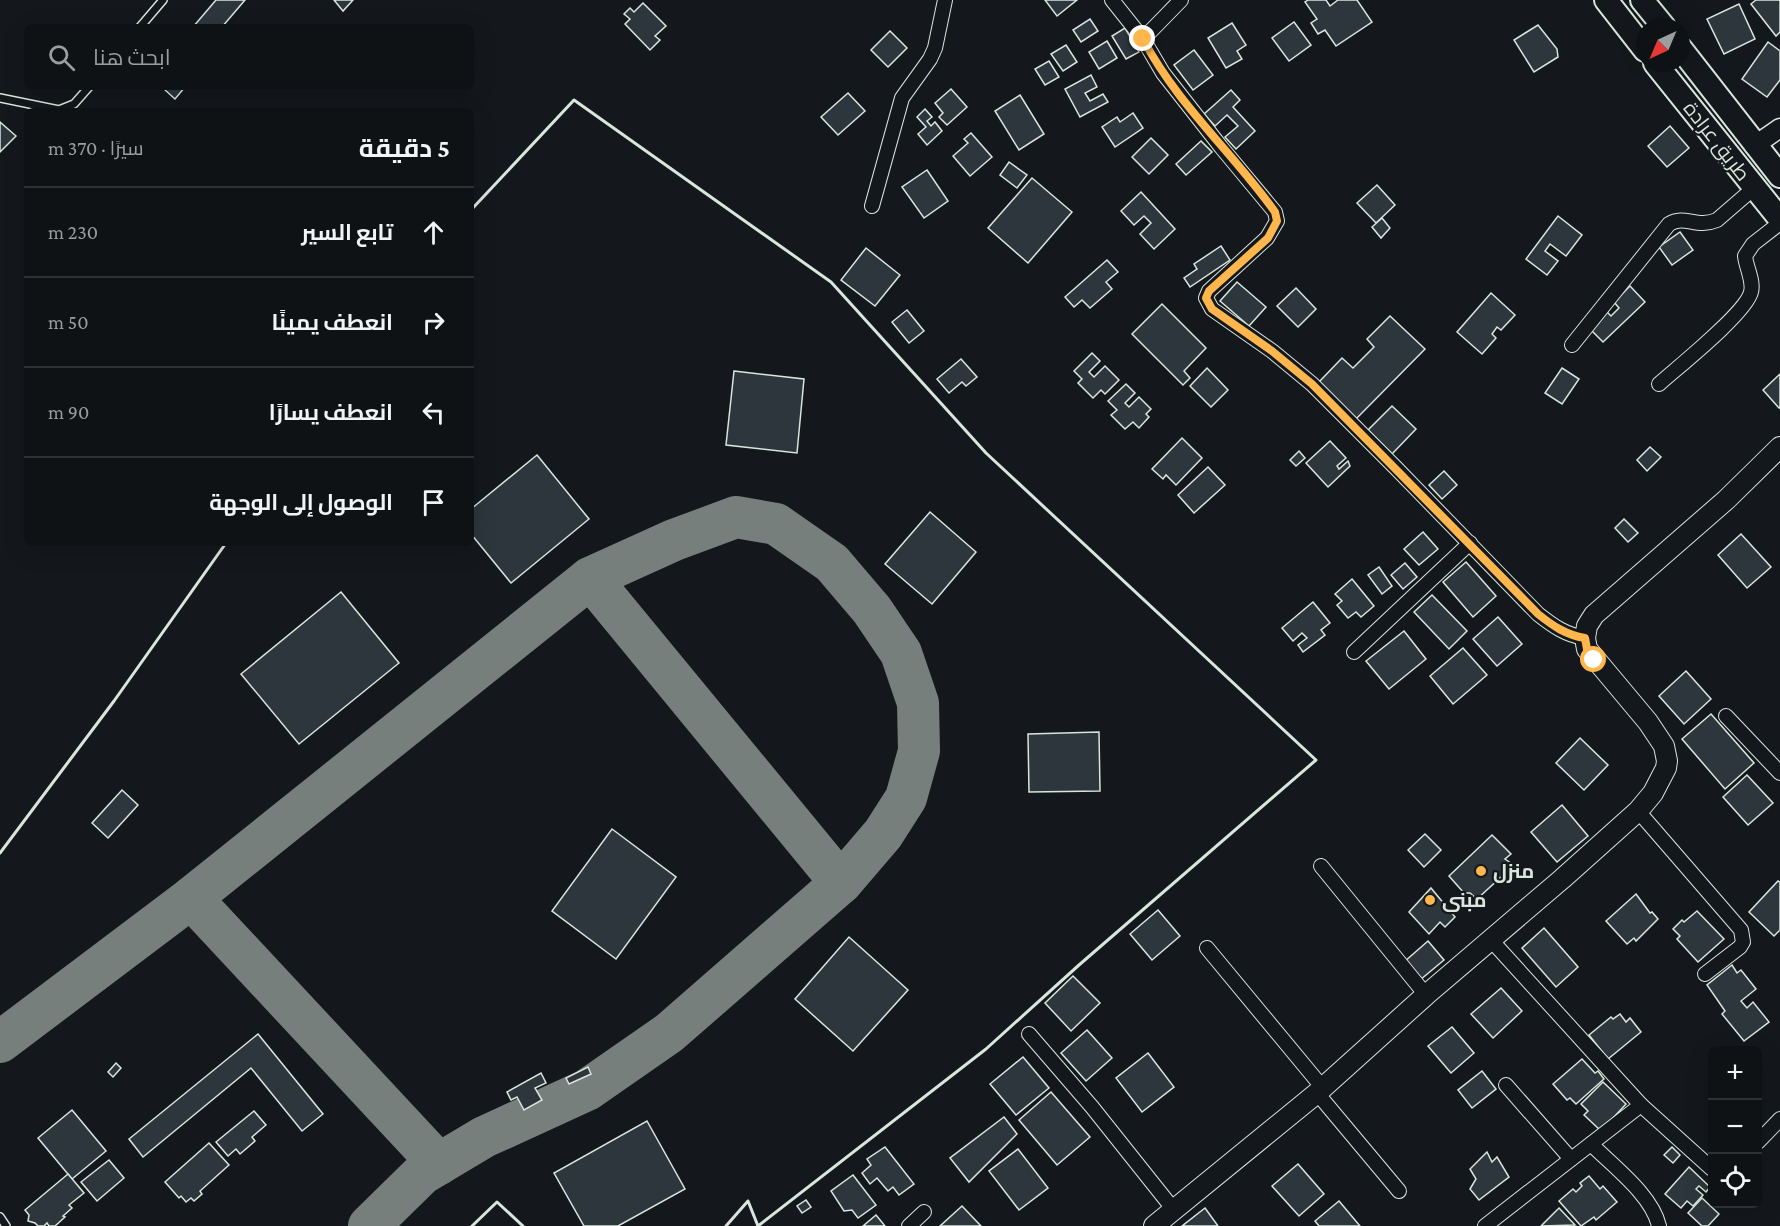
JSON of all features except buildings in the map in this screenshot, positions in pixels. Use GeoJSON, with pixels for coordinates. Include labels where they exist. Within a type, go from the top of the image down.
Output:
{"type":"FeatureCollection","features":[{"type":"Feature","properties":{"kind":"main road"},"geometry":{"type":"LineString","coordinates":[[1606,0],[1636,38]]}},
{"type":"Feature","properties":{"kind":"main road"},"geometry":{"type":"LineString","coordinates":[[1642,0],[1657,18]]}},
{"type":"Feature","properties":{"kind":"main road"},"geometry":{"type":"LineString","coordinates":[[1690,61],[1780,176]]}},
{"type":"Feature","properties":{"kind":"main road","name":"طريق عرادة"},"geometry":{"type":"LineString","coordinates":[[1662,72],[1780,221]]}},
{"type":"Feature","properties":{"kind":"main road"},"geometry":{"type":"LineString","coordinates":[[1749,181],[1760,151]]}},
{"type":"Feature","properties":{"kind":"main road"},"geometry":{"type":"LineString","coordinates":[[1154,1226],[1320,1090],[1638,811],[1653,793],[1666,768],[1664,746],[1648,722],[1591,655],[1585,638],[1587,626],[1594,615],[1726,500],[1780,447]]}},
{"type":"Feature","properties":{"kind":"street"},"geometry":{"type":"LineString","coordinates":[[872,206],[902,98],[930,59],[935,48],[945,0]]}},
{"type":"Feature","properties":{"kind":"street"},"geometry":{"type":"LineString","coordinates":[[1112,0],[1143,39],[1163,73],[1275,212],[1277,221],[1268,238],[1209,291],[1206,298],[1208,304],[1312,384],[1538,614],[1552,626],[1570,635],[1585,638]]}},
{"type":"Feature","properties":{"kind":"street"},"geometry":{"type":"LineString","coordinates":[[1143,39],[1181,0]]}},
{"type":"Feature","properties":{"kind":"street"},"geometry":{"type":"LineString","coordinates":[[1760,151],[1780,129]]}},
{"type":"Feature","properties":{"kind":"street"},"geometry":{"type":"LineString","coordinates":[[1572,345],[1669,224],[1681,219],[1700,224],[1717,220],[1749,181]]}},
{"type":"Feature","properties":{"kind":"street"},"geometry":{"type":"LineString","coordinates":[[1659,384],[1732,319],[1748,300],[1752,291],[1745,256],[1753,244],[1780,221]]}},
{"type":"Feature","properties":{"kind":"street"},"geometry":{"type":"LineString","coordinates":[[1354,652],[1470,543]]}},
{"type":"Feature","properties":{"kind":"street"},"geometry":{"type":"LineString","coordinates":[[1726,716],[1780,773]]}},
{"type":"Feature","properties":{"kind":"street"},"geometry":{"type":"LineString","coordinates":[[1638,811],[1742,930],[1743,942],[1740,947],[1705,974]]}},
{"type":"Feature","properties":{"kind":"street"},"geometry":{"type":"LineString","coordinates":[[1321,866],[1426,995]]}},
{"type":"Feature","properties":{"kind":"street"},"geometry":{"type":"LineString","coordinates":[[1491,940],[1641,1105],[1708,1165]]}},
{"type":"Feature","properties":{"kind":"street"},"geometry":{"type":"LineString","coordinates":[[1207,948],[1399,1191]]}},
{"type":"Feature","properties":{"kind":"street"},"geometry":{"type":"LineString","coordinates":[[1029,1034],[1092,1107],[1173,1210]]}},
{"type":"Feature","properties":{"kind":"street"},"geometry":{"type":"LineString","coordinates":[[1506,1085],[1571,1159]]}},
{"type":"Feature","properties":{"kind":"street"},"geometry":{"type":"LineString","coordinates":[[1485,1226],[1641,1105]]}},
{"type":"Feature","properties":{"kind":"street"},"geometry":{"type":"LineString","coordinates":[[1762,1138],[1780,1119]]}},
{"type":"Feature","properties":{"kind":"street"},"geometry":{"type":"LineString","coordinates":[[1591,1144],[1647,1199],[1657,1217],[1659,1226]]}},
{"type":"Feature","properties":{"kind":"street"},"geometry":{"type":"LineString","coordinates":[[909,1226],[924,1212]]}},
{"type":"Feature","properties":{"kind":"lane"},"geometry":{"type":"LineString","coordinates":[[143,24],[163,0]]}},
{"type":"Feature","properties":{"kind":"lane"},"geometry":{"type":"LineString","coordinates":[[64,108],[74,104],[86,90]]}},
{"type":"Feature","properties":{"kind":"lane"},"geometry":{"type":"LineString","coordinates":[[0,98],[49,108]]}},
{"type":"Feature","properties":{"kind":"lane"},"geometry":{"type":"LineString","coordinates":[[0,1217],[6,1226]]}},
{"type":"Feature","properties":{"kind":"taxiway"},"geometry":{"type":"LineString","coordinates":[[0,1042],[191,898],[590,578],[674,540],[736,517],[776,524],[832,563],[872,610],[901,653],[918,703],[919,751],[906,798],[883,834],[841,883],[669,1033],[587,1090],[484,1137],[422,1174],[369,1226]]}},
{"type":"Feature","properties":{"kind":"taxiway"},"geometry":{"type":"LineString","coordinates":[[590,578],[841,883]]}},
{"type":"Feature","properties":{"kind":"taxiway"},"geometry":{"type":"LineString","coordinates":[[191,898],[439,1164]]}},
{"type":"Feature","properties":{"kind":"wall"},"geometry":{"type":"LineString","coordinates":[[474,207],[574,100],[831,282],[986,453],[1316,760],[1079,965],[986,1049],[758,1226],[748,1201],[726,1226]]}},
{"type":"Feature","properties":{"kind":"wall"},"geometry":{"type":"LineString","coordinates":[[0,853],[114,701],[224,546]]}},
{"type":"Feature","properties":{"kind":"wall"},"geometry":{"type":"LineString","coordinates":[[472,1226],[497,1202],[523,1226]]}},
{"type":"Feature","properties":{"kind":"place","name":"منزل"},"geometry":{"type":"Point","coordinates":[1481,871]}},
{"type":"Feature","properties":{"kind":"place","name":"مبنى"},"geometry":{"type":"Point","coordinates":[1430,900]}},
{"type":"Feature","properties":{"kind":"route"},"geometry":{"type":"LineString","coordinates":[[1143,39],[1163,73],[1275,212],[1277,221],[1268,238],[1209,291],[1206,298],[1208,304],[1312,384],[1538,614],[1552,626],[1570,635],[1585,638],[1587,649],[1594,660]]}}]}
